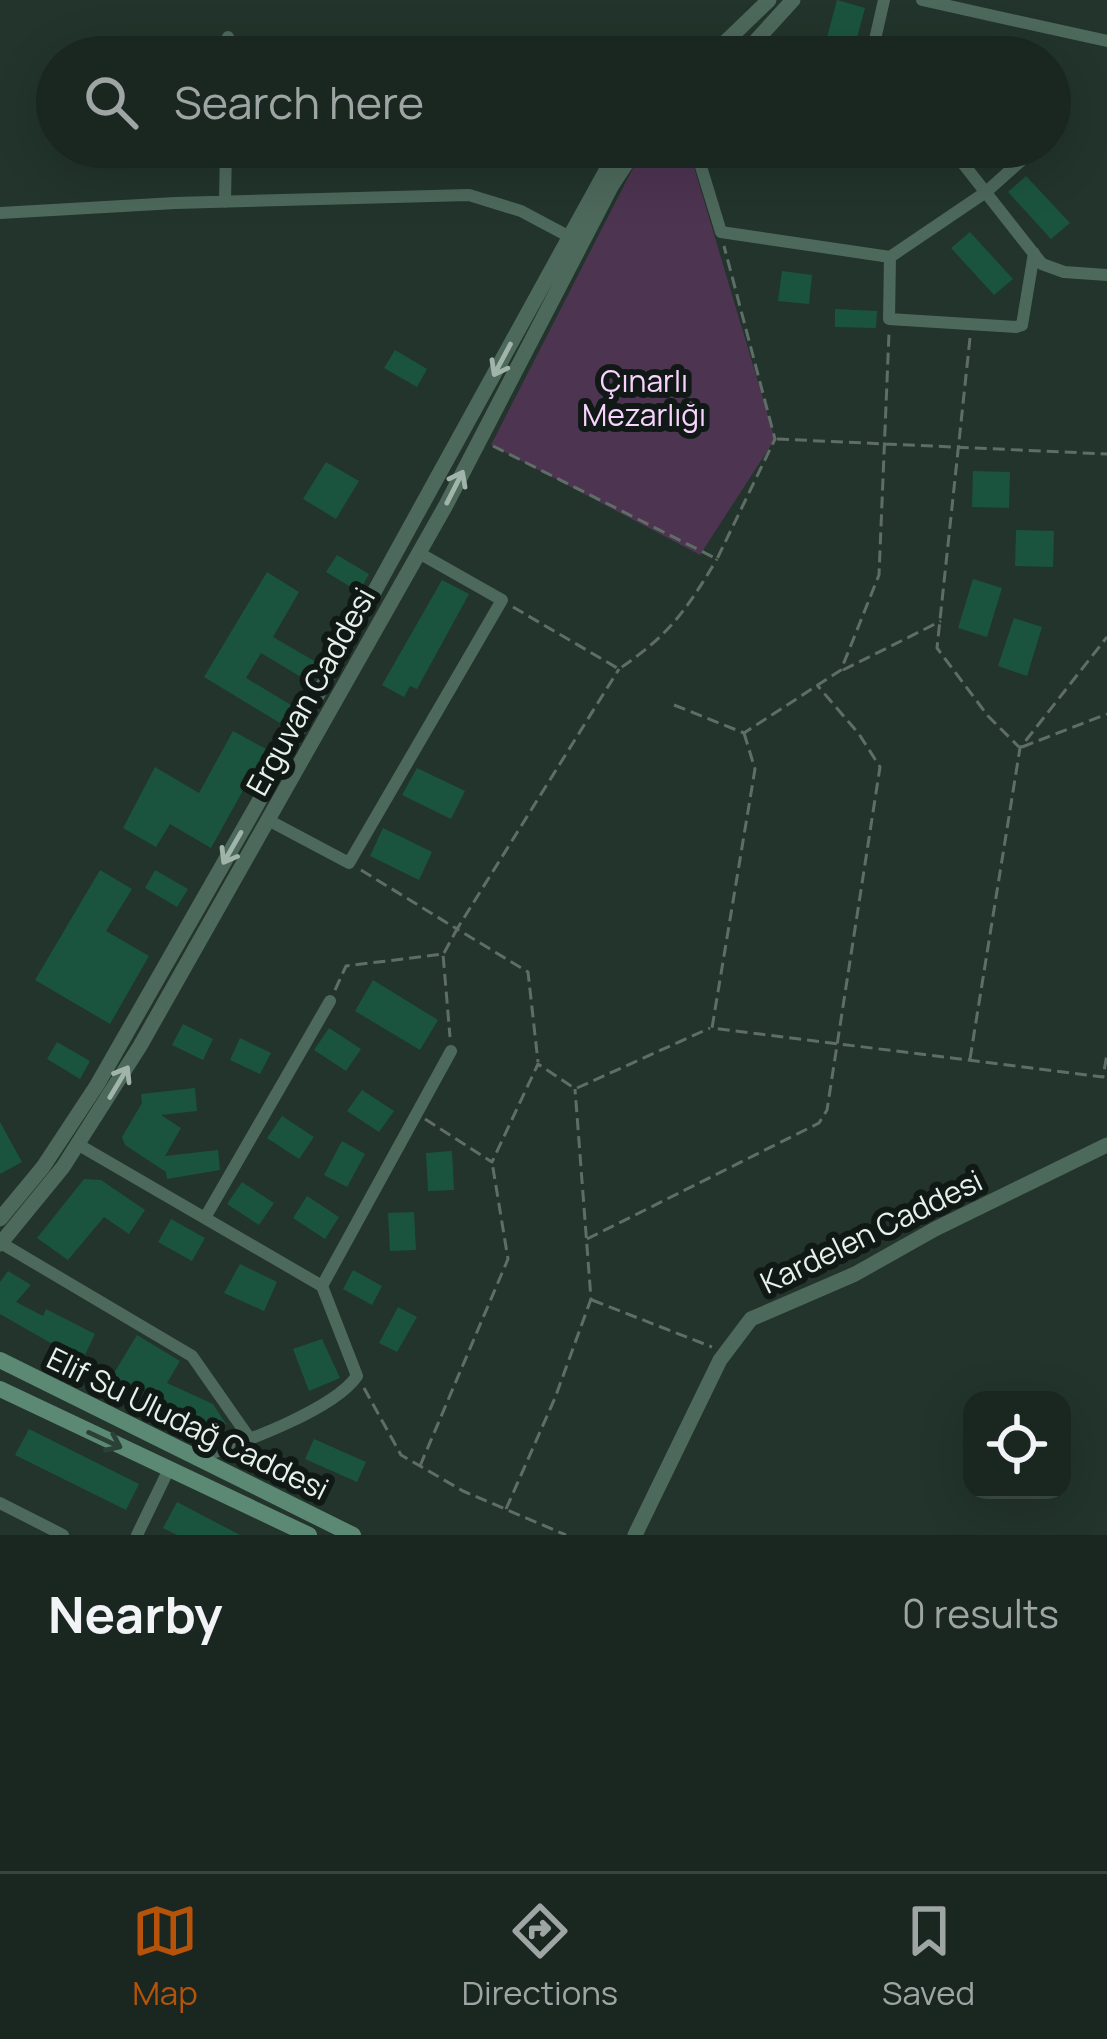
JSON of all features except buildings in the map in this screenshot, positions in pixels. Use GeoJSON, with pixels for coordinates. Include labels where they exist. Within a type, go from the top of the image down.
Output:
{"type":"FeatureCollection","features":[{"type":"Feature","properties":{"kind":"main road","name":"Elif Su Uludağ Caddesi"},"geometry":{"type":"LineString","coordinates":[[1,1360],[352,1535]]}},
{"type":"Feature","properties":{"kind":"main road","name":"Elif Su Uludağ Caddesi"},"geometry":{"type":"LineString","coordinates":[[0,1389],[308,1535]]}},
{"type":"Feature","properties":{"kind":"street"},"geometry":{"type":"LineString","coordinates":[[732,36],[769,0]]}},
{"type":"Feature","properties":{"kind":"street"},"geometry":{"type":"LineString","coordinates":[[760,36],[793,0]]}},
{"type":"Feature","properties":{"kind":"street"},"geometry":{"type":"LineString","coordinates":[[876,36],[884,0]]}},
{"type":"Feature","properties":{"kind":"street"},"geometry":{"type":"LineString","coordinates":[[922,0],[1107,41]]}},
{"type":"Feature","properties":{"kind":"street"},"geometry":{"type":"LineString","coordinates":[[225,202],[226,168]]}},
{"type":"Feature","properties":{"kind":"street"},"geometry":{"type":"LineString","coordinates":[[0,1219],[43,1167],[97,1085],[258,803],[607,168]]}},
{"type":"Feature","properties":{"kind":"street","name":"Erguvan Caddesi"},"geometry":{"type":"LineString","coordinates":[[0,1244],[79,1144],[140,1046],[418,553],[623,168]]}},
{"type":"Feature","properties":{"kind":"street"},"geometry":{"type":"LineString","coordinates":[[701,168],[721,232],[890,257],[986,192],[1013,168]]}},
{"type":"Feature","properties":{"kind":"street"},"geometry":{"type":"LineString","coordinates":[[967,168],[1052,269],[1107,274]]}},
{"type":"Feature","properties":{"kind":"street"},"geometry":{"type":"LineString","coordinates":[[0,213],[470,195],[520,212],[568,236]]}},
{"type":"Feature","properties":{"kind":"street"},"geometry":{"type":"LineString","coordinates":[[890,257],[889,319],[1022,325],[1034,253]]}},
{"type":"Feature","properties":{"kind":"street"},"geometry":{"type":"LineString","coordinates":[[268,820],[349,863],[502,600],[418,553]]}},
{"type":"Feature","properties":{"kind":"street"},"geometry":{"type":"LineString","coordinates":[[206,1216],[330,1001]]}},
{"type":"Feature","properties":{"kind":"street"},"geometry":{"type":"LineString","coordinates":[[322,1286],[451,1051]]}},
{"type":"Feature","properties":{"kind":"street"},"geometry":{"type":"LineString","coordinates":[[79,1144],[322,1286],[357,1376],[347,1392],[250,1439],[195,1459]]}},
{"type":"Feature","properties":{"kind":"street","name":"Kardelen Caddesi"},"geometry":{"type":"LineString","coordinates":[[635,1535],[725,1352],[751,1319],[855,1274],[935,1229],[1107,1145]]}},
{"type":"Feature","properties":{"kind":"street"},"geometry":{"type":"LineString","coordinates":[[0,1244],[192,1356],[250,1439]]}},
{"type":"Feature","properties":{"kind":"street"},"geometry":{"type":"LineString","coordinates":[[136,1535],[169,1469]]}},
{"type":"Feature","properties":{"kind":"street"},"geometry":{"type":"LineString","coordinates":[[0,1504],[63,1535]]}},
{"type":"Feature","properties":{"kind":"path"},"geometry":{"type":"LineString","coordinates":[[451,1051],[443,955],[619,669],[659,641],[691,602],[775,439],[721,232]]}},
{"type":"Feature","properties":{"kind":"path"},"geometry":{"type":"LineString","coordinates":[[841,670],[878,574],[889,319]]}},
{"type":"Feature","properties":{"kind":"path"},"geometry":{"type":"LineString","coordinates":[[971,324],[937,649],[988,716],[1020,748]]}},
{"type":"Feature","properties":{"kind":"path"},"geometry":{"type":"LineString","coordinates":[[480,439],[717,559]]}},
{"type":"Feature","properties":{"kind":"path"},"geometry":{"type":"LineString","coordinates":[[775,439],[1107,454]]}},
{"type":"Feature","properties":{"kind":"path"},"geometry":{"type":"LineString","coordinates":[[502,600],[619,669]]}},
{"type":"Feature","properties":{"kind":"path"},"geometry":{"type":"LineString","coordinates":[[744,733],[841,670],[941,621]]}},
{"type":"Feature","properties":{"kind":"path"},"geometry":{"type":"LineString","coordinates":[[970,1061],[1020,748],[1107,637]]}},
{"type":"Feature","properties":{"kind":"path"},"geometry":{"type":"LineString","coordinates":[[587,1239],[819,1124],[827,1110],[880,766],[817,685]]}},
{"type":"Feature","properties":{"kind":"path"},"geometry":{"type":"LineString","coordinates":[[674,705],[744,733]]}},
{"type":"Feature","properties":{"kind":"path"},"geometry":{"type":"LineString","coordinates":[[1020,748],[1107,715]]}},
{"type":"Feature","properties":{"kind":"path"},"geometry":{"type":"LineString","coordinates":[[712,1028],[755,769],[744,733]]}},
{"type":"Feature","properties":{"kind":"path"},"geometry":{"type":"LineString","coordinates":[[349,863],[528,972],[538,1064],[492,1162],[508,1259],[420,1466]]}},
{"type":"Feature","properties":{"kind":"path"},"geometry":{"type":"LineString","coordinates":[[330,1001],[346,966],[443,955]]}},
{"type":"Feature","properties":{"kind":"path"},"geometry":{"type":"LineString","coordinates":[[575,1089],[712,1028],[1105,1077],[1107,1054]]}},
{"type":"Feature","properties":{"kind":"path"},"geometry":{"type":"LineString","coordinates":[[538,1064],[575,1089]]}},
{"type":"Feature","properties":{"kind":"path"},"geometry":{"type":"LineString","coordinates":[[506,1509],[556,1398],[591,1299],[575,1089]]}},
{"type":"Feature","properties":{"kind":"path"},"geometry":{"type":"LineString","coordinates":[[416,1113],[492,1162]]}},
{"type":"Feature","properties":{"kind":"path"},"geometry":{"type":"LineString","coordinates":[[591,1299],[725,1352]]}},
{"type":"Feature","properties":{"kind":"path"},"geometry":{"type":"LineString","coordinates":[[357,1376],[401,1455],[566,1535]]}},
{"type":"Feature","properties":{"kind":"green space","name":"Çınarlı Mezarlığı"},"geometry":{"type":"Polygon","coordinates":[[[633,168],[694,168],[775,439],[700,555],[491,445],[633,168]]]}}]}
